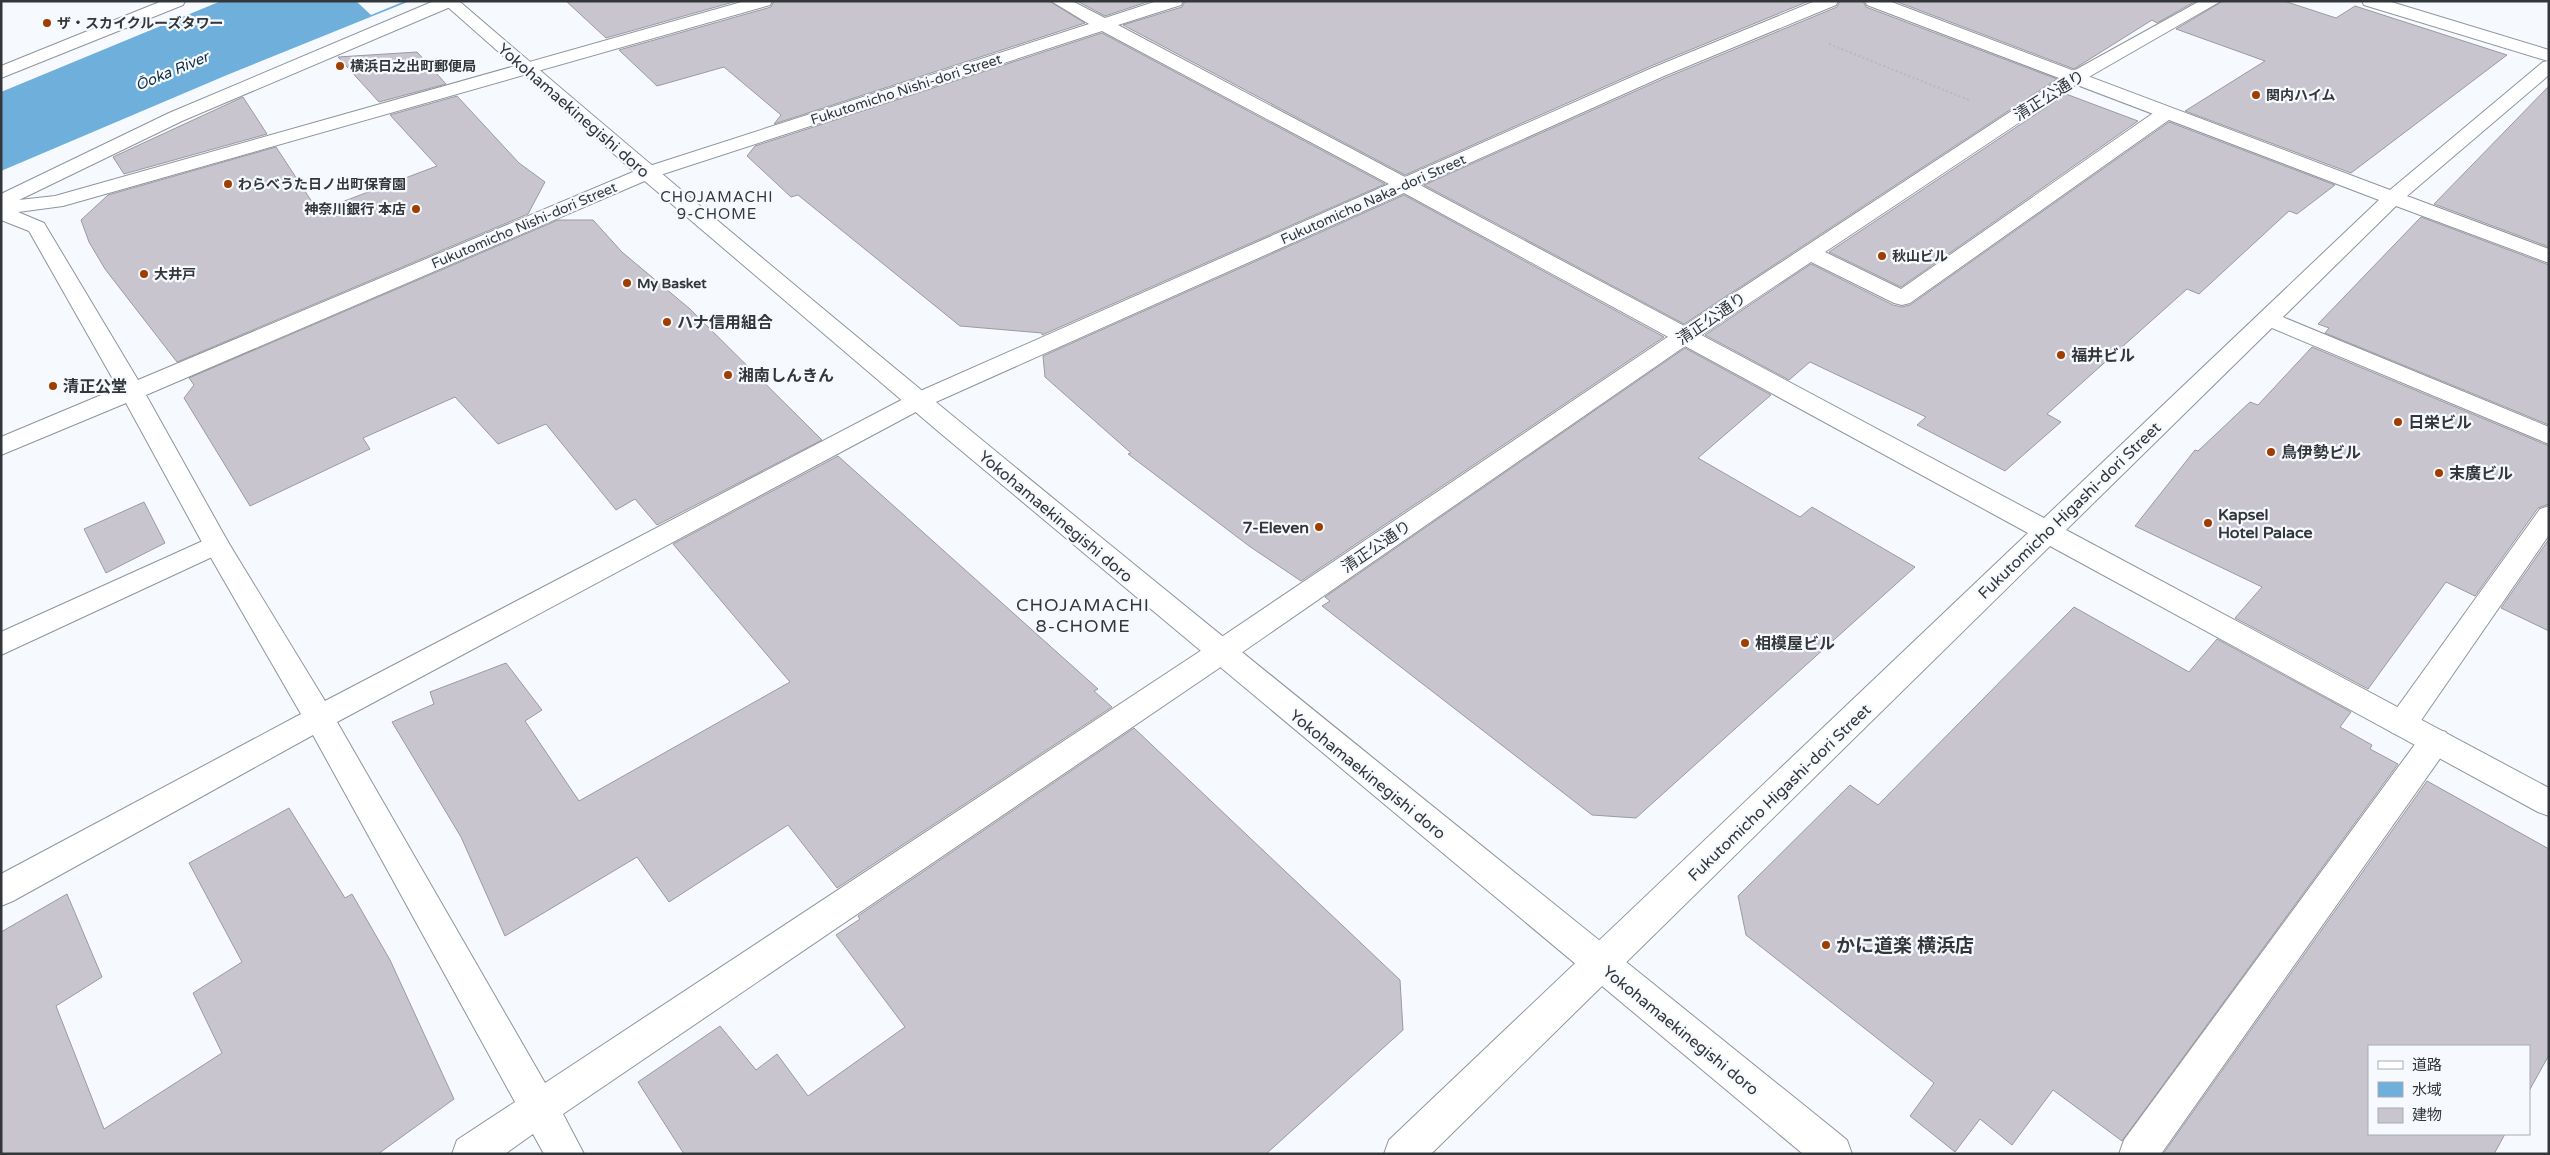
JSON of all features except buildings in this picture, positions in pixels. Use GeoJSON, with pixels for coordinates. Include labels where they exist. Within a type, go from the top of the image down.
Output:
{"type":"FeatureCollection","features":[{"type":"Feature","properties":{"kind":"street"},"geometry":{"type":"LineString","coordinates":[[1,72],[177,1]]}},
{"type":"Feature","properties":{"kind":"street"},"geometry":{"type":"LineString","coordinates":[[1,202],[115,143],[259,78],[449,1]]}},
{"type":"Feature","properties":{"kind":"street","name":"Yokohamaekinegishi doro"},"geometry":{"type":"LineString","coordinates":[[449,1],[647,173],[918,401],[1600,965],[1833,1154]]}},
{"type":"Feature","properties":{"kind":"street"},"geometry":{"type":"LineString","coordinates":[[1,208],[56,202],[527,70],[764,1]]}},
{"type":"Feature","properties":{"kind":"street"},"geometry":{"type":"LineString","coordinates":[[1060,1],[2549,803]]}},
{"type":"Feature","properties":{"kind":"street","name":"Fukutomicho Nishi-dori Street"},"geometry":{"type":"LineString","coordinates":[[1,447],[647,173],[1176,1]]}},
{"type":"Feature","properties":{"kind":"street","name":"Fukutomicho Naka-dori Street"},"geometry":{"type":"LineString","coordinates":[[1,891],[319,718],[918,401],[1658,72],[1830,1]]}},
{"type":"Feature","properties":{"kind":"street"},"geometry":{"type":"LineString","coordinates":[[1873,1],[2391,200],[2549,257]]}},
{"type":"Feature","properties":{"kind":"street","name":"清正公通り"},"geometry":{"type":"LineString","coordinates":[[471,1154],[540,1110],[1221,652],[1683,337],[2014,117],[2074,78],[2213,1]]}},
{"type":"Feature","properties":{"kind":"street"},"geometry":{"type":"LineString","coordinates":[[2370,1],[2549,56]]}},
{"type":"Feature","properties":{"kind":"street","name":"Fukutomicho Higashi-dori Street"},"geometry":{"type":"LineString","coordinates":[[1403,1154],[2391,200],[2549,66]]}},
{"type":"Feature","properties":{"kind":"street"},"geometry":{"type":"LineString","coordinates":[[1809,253],[1902,298],[2166,113]]}},
{"type":"Feature","properties":{"kind":"street"},"geometry":{"type":"LineString","coordinates":[[1,213],[37,227],[132,391],[216,544],[319,718],[566,1154]]}},
{"type":"Feature","properties":{"kind":"street"},"geometry":{"type":"LineString","coordinates":[[2268,318],[2549,436]]}},
{"type":"Feature","properties":{"kind":"street"},"geometry":{"type":"LineString","coordinates":[[2402,724],[2549,514]]}},
{"type":"Feature","properties":{"kind":"street"},"geometry":{"type":"LineString","coordinates":[[1,644],[216,544]]}},
{"type":"Feature","properties":{"kind":"street"},"geometry":{"type":"LineString","coordinates":[[2138,1154],[2434,741]]}},
{"type":"Feature","properties":{"kind":"path"},"geometry":{"type":"LineString","coordinates":[[1777,23],[2014,117]]}},
{"type":"Feature","properties":{"kind":"water","name":"Ōoka River"},"geometry":{"type":"Polygon","coordinates":[[[221,1],[410,1],[227,75],[1,171],[1,92],[221,1]]]}},
{"type":"Feature","properties":{"kind":"pier"},"geometry":{"type":"Polygon","coordinates":[[[356,1],[405,1],[371,15],[356,1]]]}},
{"type":"Feature","properties":{"kind":"place","name":"ザ・スカイクルーズタワー"},"geometry":{"type":"Point","coordinates":[47,23]}},
{"type":"Feature","properties":{"kind":"place","name":"横浜日之出町郵便局"},"geometry":{"type":"Point","coordinates":[340,66]}},
{"type":"Feature","properties":{"kind":"place","name":"関内ハイム"},"geometry":{"type":"Point","coordinates":[2256,95]}},
{"type":"Feature","properties":{"kind":"place","name":"わらべうた日ノ出町保育園"},"geometry":{"type":"Point","coordinates":[228,184]}},
{"type":"Feature","properties":{"kind":"place","name":"神奈川銀行 本店"},"geometry":{"type":"Point","coordinates":[416,209]}},
{"type":"Feature","properties":{"kind":"place","name":"秋山ビル"},"geometry":{"type":"Point","coordinates":[1882,256]}},
{"type":"Feature","properties":{"kind":"place","name":"大井戸"},"geometry":{"type":"Point","coordinates":[144,274]}},
{"type":"Feature","properties":{"kind":"place","name":"My Basket"},"geometry":{"type":"Point","coordinates":[627,283]}},
{"type":"Feature","properties":{"kind":"place","name":"ハナ信用組合"},"geometry":{"type":"Point","coordinates":[667,322]}},
{"type":"Feature","properties":{"kind":"place","name":"福井ビル"},"geometry":{"type":"Point","coordinates":[2061,355]}},
{"type":"Feature","properties":{"kind":"place","name":"湘南しんきん"},"geometry":{"type":"Point","coordinates":[728,375]}},
{"type":"Feature","properties":{"kind":"place","name":"清正公堂"},"geometry":{"type":"Point","coordinates":[53,386]}},
{"type":"Feature","properties":{"kind":"place","name":"日栄ビル"},"geometry":{"type":"Point","coordinates":[2398,422]}},
{"type":"Feature","properties":{"kind":"place","name":"鳥伊勢ビル"},"geometry":{"type":"Point","coordinates":[2271,452]}},
{"type":"Feature","properties":{"kind":"place","name":"末廣ビル"},"geometry":{"type":"Point","coordinates":[2439,473]}},
{"type":"Feature","properties":{"kind":"place","name":"Kapsel Hotel Palace"},"geometry":{"type":"Point","coordinates":[2208,523]}},
{"type":"Feature","properties":{"kind":"place","name":"7-Eleven"},"geometry":{"type":"Point","coordinates":[1319,527]}},
{"type":"Feature","properties":{"kind":"place","name":"相模屋ビル"},"geometry":{"type":"Point","coordinates":[1745,643]}},
{"type":"Feature","properties":{"kind":"place","name":"かに道楽 横浜店"},"geometry":{"type":"Point","coordinates":[1826,945]}},
{"type":"Feature","properties":{"kind":"district","name":"CHOJAMACHI 9-CHOME"},"geometry":{"type":"Point","coordinates":[717,206]}},
{"type":"Feature","properties":{"kind":"district","name":"CHOJAMACHI 8-CHOME"},"geometry":{"type":"Point","coordinates":[1083,615]}}]}
